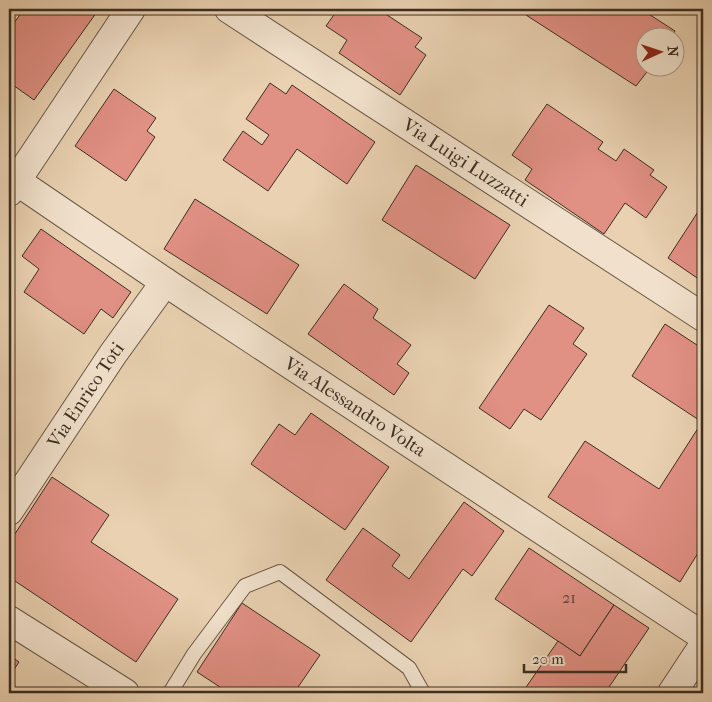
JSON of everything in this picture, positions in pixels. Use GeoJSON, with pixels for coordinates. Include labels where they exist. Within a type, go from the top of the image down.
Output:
{"type":"FeatureCollection","features":[{"type":"Feature","properties":{"kind":"street"},"geometry":{"type":"LineString","coordinates":[[11,183],[131,9]]}},
{"type":"Feature","properties":{"kind":"street","name":"Via Luigi Luzzatti"},"geometry":{"type":"LineString","coordinates":[[229,9],[703,317]]}},
{"type":"Feature","properties":{"kind":"street","name":"Via Alessandro Volta"},"geometry":{"type":"LineString","coordinates":[[11,183],[165,282],[703,636]]}},
{"type":"Feature","properties":{"kind":"street","name":"Via Enrico Toti"},"geometry":{"type":"LineString","coordinates":[[9,511],[113,354],[165,282]]}},
{"type":"Feature","properties":{"kind":"street"},"geometry":{"type":"LineString","coordinates":[[9,620],[125,693]]}},
{"type":"Feature","properties":{"kind":"street"},"geometry":{"type":"LineString","coordinates":[[672,693],[703,646]]}},
{"type":"Feature","properties":{"kind":"lane"},"geometry":{"type":"LineString","coordinates":[[170,693],[194,654],[246,586],[280,572],[409,668],[423,693]]}},
{"type":"Feature","properties":{"kind":"building"},"geometry":{"type":"Polygon","coordinates":[[[24,9],[99,9],[34,100],[13,85],[9,91],[9,30],[24,9]]]}},
{"type":"Feature","properties":{"kind":"building"},"geometry":{"type":"Polygon","coordinates":[[[338,9],[378,9],[422,38],[415,47],[426,55],[400,95],[339,53],[347,40],[326,26],[338,9]]]}},
{"type":"Feature","properties":{"kind":"building"},"geometry":{"type":"Polygon","coordinates":[[[530,9],[641,9],[670,28],[634,28],[634,78],[642,78],[636,86],[526,15],[530,9]]]}},
{"type":"Feature","properties":{"kind":"building"},"geometry":{"type":"Polygon","coordinates":[[[270,83],[286,94],[292,85],[375,142],[347,184],[297,149],[268,191],[223,160],[243,131],[262,145],[269,135],[246,119],[270,83]]]}},
{"type":"Feature","properties":{"kind":"building"},"geometry":{"type":"Polygon","coordinates":[[[114,89],[156,118],[147,131],[155,137],[126,181],[75,146],[114,89]]]}},
{"type":"Feature","properties":{"kind":"building"},"geometry":{"type":"Polygon","coordinates":[[[547,104],[603,142],[598,149],[616,161],[624,149],[654,170],[650,175],[667,187],[646,218],[625,203],[604,234],[525,180],[532,169],[512,155],[547,104]]]}},
{"type":"Feature","properties":{"kind":"building"},"geometry":{"type":"Polygon","coordinates":[[[416,165],[510,225],[475,279],[382,220],[416,165]]]}},
{"type":"Feature","properties":{"kind":"building"},"geometry":{"type":"Polygon","coordinates":[[[195,199],[299,265],[267,314],[164,249],[195,199]]]}},
{"type":"Feature","properties":{"kind":"building"},"geometry":{"type":"Polygon","coordinates":[[[703,204],[703,282],[668,258],[703,204]]]}},
{"type":"Feature","properties":{"kind":"building"},"geometry":{"type":"Polygon","coordinates":[[[41,229],[131,292],[113,318],[101,309],[84,334],[24,292],[39,269],[22,256],[41,229]]]}},
{"type":"Feature","properties":{"kind":"building"},"geometry":{"type":"Polygon","coordinates":[[[344,284],[378,309],[373,318],[411,345],[397,364],[409,373],[394,395],[308,334],[344,284]]]}},
{"type":"Feature","properties":{"kind":"building"},"geometry":{"type":"Polygon","coordinates":[[[549,305],[584,328],[573,344],[587,354],[541,420],[524,409],[510,429],[479,408],[549,305]]]}},
{"type":"Feature","properties":{"kind":"building"},"geometry":{"type":"Polygon","coordinates":[[[665,324],[703,349],[703,545],[680,582],[548,497],[585,441],[659,489],[702,422],[632,376],[665,324]]]}},
{"type":"Feature","properties":{"kind":"building"},"geometry":{"type":"Polygon","coordinates":[[[311,413],[389,467],[345,530],[251,464],[279,424],[295,435],[311,413]]]}},
{"type":"Feature","properties":{"kind":"building"},"geometry":{"type":"Polygon","coordinates":[[[52,477],[109,515],[91,542],[178,599],[136,662],[9,577],[9,543],[52,477]]]}},
{"type":"Feature","properties":{"kind":"building"},"geometry":{"type":"Polygon","coordinates":[[[464,502],[504,531],[472,576],[463,569],[411,642],[326,580],[363,528],[400,555],[392,566],[409,579],[464,502]]]}},
{"type":"Feature","properties":{"kind":"building"},"geometry":{"type":"Polygon","coordinates":[[[529,548],[614,605],[580,656],[495,599],[529,548]]]}},
{"type":"Feature","properties":{"kind":"building"},"geometry":{"type":"Polygon","coordinates":[[[242,603],[320,655],[294,693],[229,693],[197,672],[242,603]]]}},
{"type":"Feature","properties":{"kind":"building"},"geometry":{"type":"Polygon","coordinates":[[[614,605],[649,628],[605,693],[522,693],[558,641],[580,656],[614,605]]]}},
{"type":"Feature","properties":{"kind":"building"},"geometry":{"type":"Polygon","coordinates":[[[9,655],[19,662],[9,677],[9,655]]]}}]}
